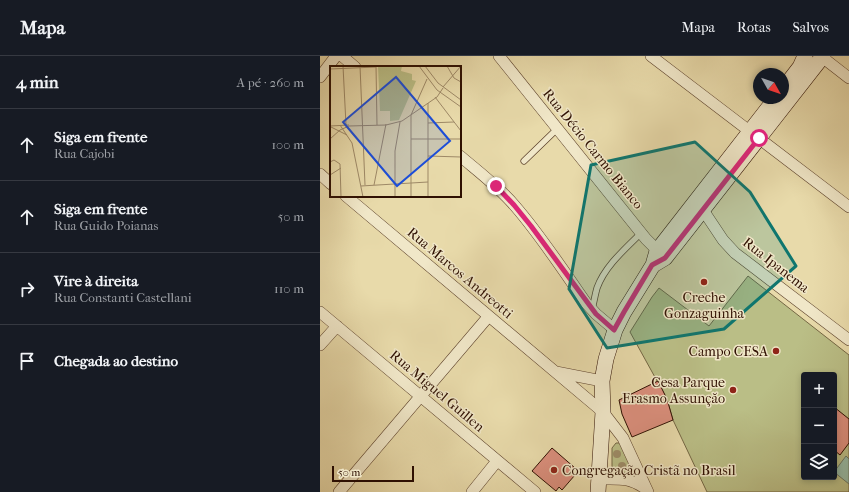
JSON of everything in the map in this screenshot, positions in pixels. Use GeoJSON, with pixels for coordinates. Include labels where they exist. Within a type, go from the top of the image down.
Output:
{"type":"FeatureCollection","features":[{"type":"Feature","properties":{"kind":"main road"},"geometry":{"type":"LineString","coordinates":[[789,81],[800,67],[805,56]]}},
{"type":"Feature","properties":{"kind":"main road"},"geometry":{"type":"LineString","coordinates":[[599,486],[603,412],[602,380],[607,354],[614,330],[627,306],[658,258],[754,135],[822,56]]}},
{"type":"Feature","properties":{"kind":"main road"},"geometry":{"type":"LineString","coordinates":[[754,135],[772,104]]}},
{"type":"Feature","properties":{"kind":"street"},"geometry":{"type":"LineString","coordinates":[[320,77],[336,56]]}},
{"type":"Feature","properties":{"kind":"street"},"geometry":{"type":"LineString","coordinates":[[342,56],[354,66]]}},
{"type":"Feature","properties":{"kind":"street","name":"Rua Décio Carmo Bianco"},"geometry":{"type":"LineString","coordinates":[[499,56],[641,233],[658,258]]}},
{"type":"Feature","properties":{"kind":"street"},"geometry":{"type":"LineString","coordinates":[[651,56],[849,208]]}},
{"type":"Feature","properties":{"kind":"street"},"geometry":{"type":"LineString","coordinates":[[822,56],[849,78]]}},
{"type":"Feature","properties":{"kind":"street"},"geometry":{"type":"LineString","coordinates":[[461,157],[496,186],[514,205],[592,309],[614,330]]}},
{"type":"Feature","properties":{"kind":"street"},"geometry":{"type":"LineString","coordinates":[[320,174],[330,183]]}},
{"type":"Feature","properties":{"kind":"street","name":"Rua Marcos Andreotti"},"geometry":{"type":"LineString","coordinates":[[347,197],[488,317],[603,412],[620,433],[647,491]]}},
{"type":"Feature","properties":{"kind":"street","name":"Rua Ipanema"},"geometry":{"type":"LineString","coordinates":[[698,207],[723,240],[735,253],[849,340]]}},
{"type":"Feature","properties":{"kind":"street","name":"Rua Miguel Guillen"},"geometry":{"type":"LineString","coordinates":[[320,312],[535,492]]}},
{"type":"Feature","properties":{"kind":"street"},"geometry":{"type":"LineString","coordinates":[[339,492],[488,317]]}},
{"type":"Feature","properties":{"kind":"street"},"geometry":{"type":"LineString","coordinates":[[320,346],[337,326]]}},
{"type":"Feature","properties":{"kind":"street","name":"Rua Marcos Andreotti"},"geometry":{"type":"LineString","coordinates":[[556,372],[602,380]]}},
{"type":"Feature","properties":{"kind":"street"},"geometry":{"type":"LineString","coordinates":[[472,492],[497,461]]}},
{"type":"Feature","properties":{"kind":"street"},"geometry":{"type":"LineString","coordinates":[[599,486],[627,480],[634,481],[647,491]]}},
{"type":"Feature","properties":{"kind":"lane"},"geometry":{"type":"LineString","coordinates":[[524,161],[557,129]]}},
{"type":"Feature","properties":{"kind":"lane"},"geometry":{"type":"LineString","coordinates":[[592,309],[597,287],[606,272],[619,254],[641,233]]}},
{"type":"Feature","properties":{"kind":"highlighted area"},"geometry":{"type":"Polygon","coordinates":[[[695,142],[750,192],[796,266],[724,329],[607,348],[569,289],[591,165],[695,142]]]}},
{"type":"Feature","properties":{"kind":"green space","name":"Cesa Parque Erasmo Assunçăo"},"geometry":{"type":"Polygon","coordinates":[[[748,276],[849,355],[849,492],[707,492],[673,420],[667,399],[630,332],[659,288],[709,326],[748,276]]]}},
{"type":"Feature","properties":{"kind":"green space"},"geometry":{"type":"Polygon","coordinates":[[[616,443],[619,443],[622,446],[631,467],[631,471],[616,471],[612,467],[612,448],[616,443]]]}},
{"type":"Feature","properties":{"kind":"shaded area"},"geometry":{"type":"Polygon","coordinates":[[[846,456],[849,459],[849,484],[837,474],[837,468],[846,456]]]}},
{"type":"Feature","properties":{"kind":"building"},"geometry":{"type":"Polygon","coordinates":[[[658,381],[667,399],[673,420],[632,437],[622,414],[619,400],[658,381]]]}},
{"type":"Feature","properties":{"kind":"building"},"geometry":{"type":"Polygon","coordinates":[[[837,409],[849,419],[849,443],[840,455],[837,452],[837,409]]]}},
{"type":"Feature","properties":{"kind":"building","name":"Congregação Cristã no Brasil"},"geometry":{"type":"Polygon","coordinates":[[[552,448],[575,468],[571,472],[575,475],[562,490],[559,487],[556,491],[532,471],[552,448]]]}},
{"type":"Feature","properties":{"kind":"place","name":"Creche Gonzaguinha"},"geometry":{"type":"Point","coordinates":[704,282]}},
{"type":"Feature","properties":{"kind":"place","name":"Campo CESA"},"geometry":{"type":"Point","coordinates":[776,351]}},
{"type":"Feature","properties":{"kind":"place","name":"Cesa Parque Erasmo Assunçăo"},"geometry":{"type":"Point","coordinates":[733,390]}},
{"type":"Feature","properties":{"kind":"place","name":"Congregação Cristã no Brasil"},"geometry":{"type":"Point","coordinates":[554,470]}},
{"type":"Feature","properties":{"kind":"route"},"geometry":{"type":"LineString","coordinates":[[496,186],[531,226],[586,302],[596,314],[614,330],[652,265],[665,258],[759,138]]}}]}
